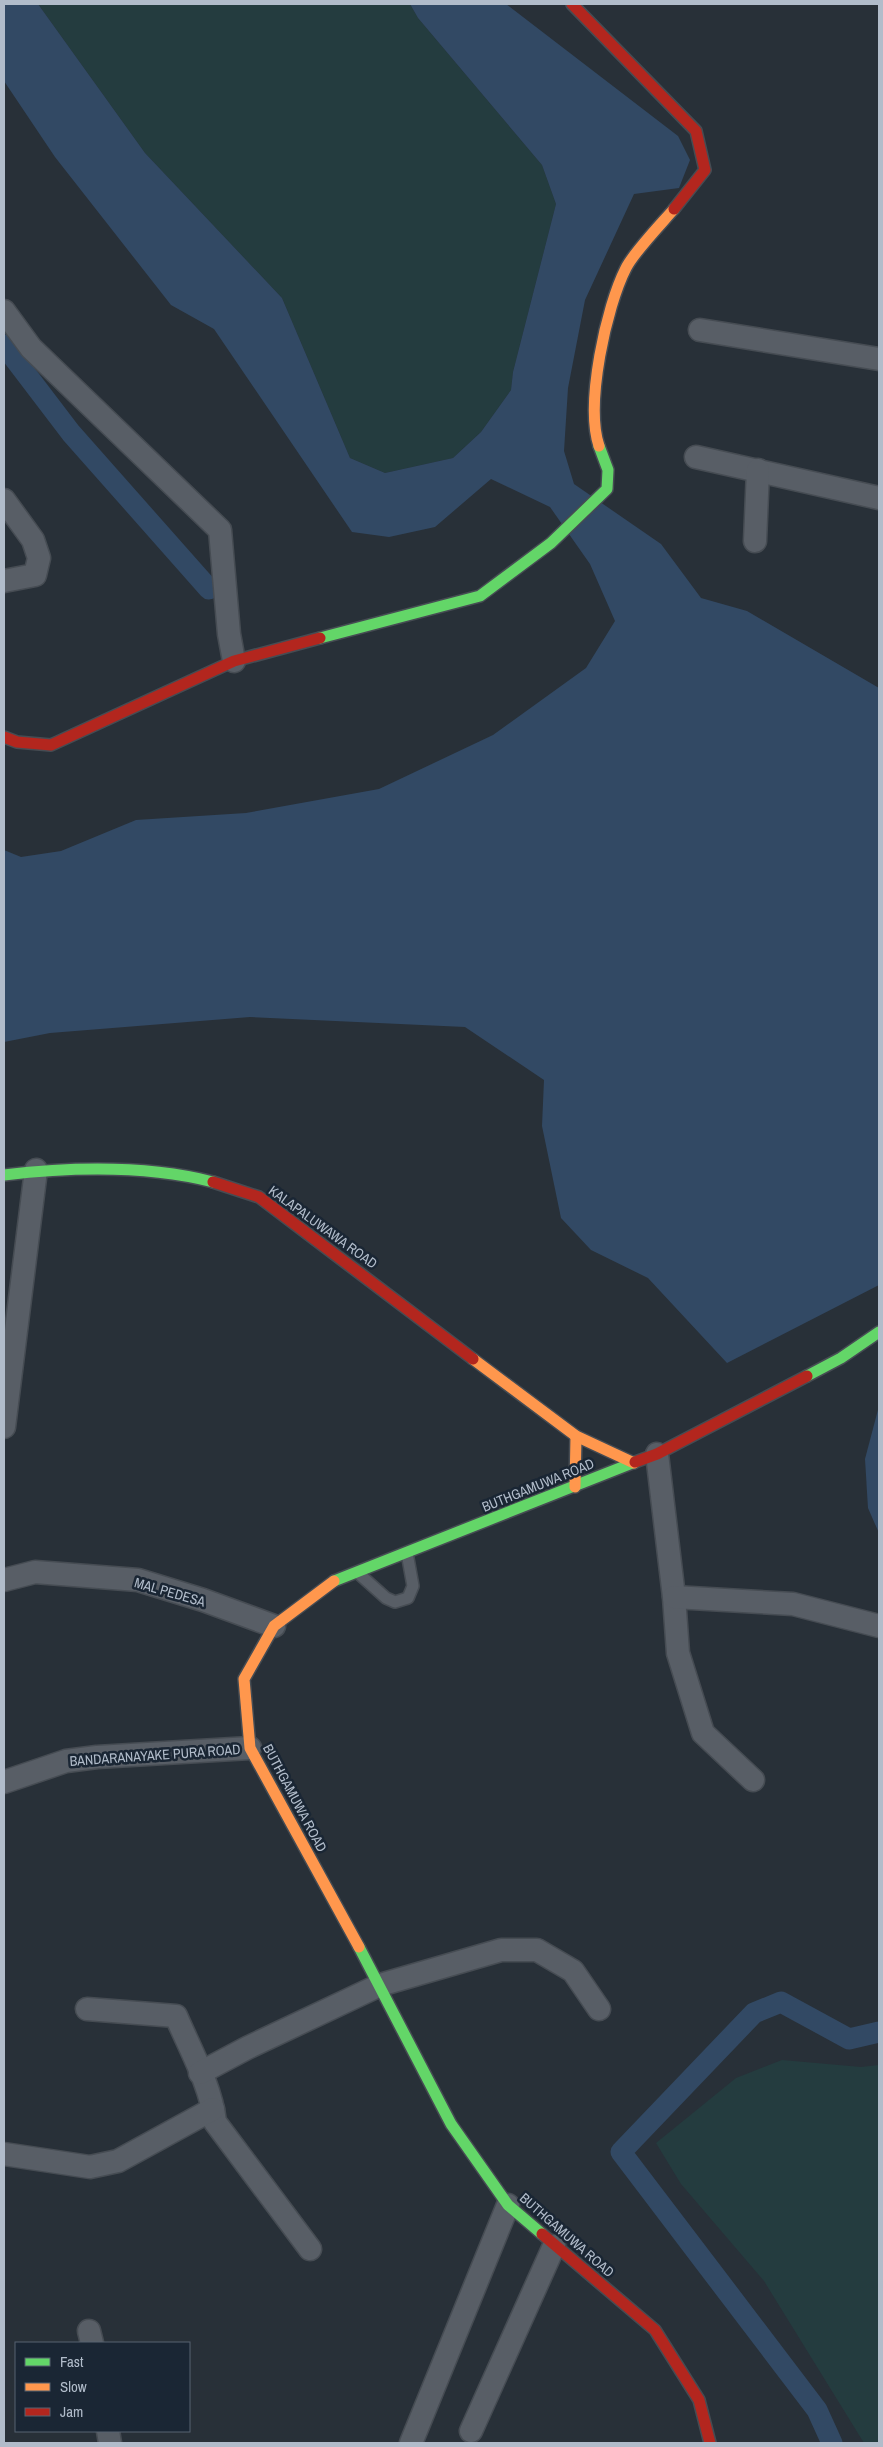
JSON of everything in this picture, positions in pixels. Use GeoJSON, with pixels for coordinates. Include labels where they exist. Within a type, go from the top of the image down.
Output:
{"type":"FeatureCollection","features":[{"type":"Feature","properties":{"kind":"street"},"geometry":{"type":"LineString","coordinates":[[4,737],[17,742],[51,745],[234,661],[480,596],[551,543],[606,489],[608,470],[596,436],[596,378],[604,330],[626,266],[705,170],[696,131],[572,4]]}},
{"type":"Feature","properties":{"kind":"street"},"geometry":{"type":"LineString","coordinates":[[4,311],[30,348],[220,530],[229,634],[234,661]]}},
{"type":"Feature","properties":{"kind":"street"},"geometry":{"type":"LineString","coordinates":[[700,330],[879,359]]}},
{"type":"Feature","properties":{"kind":"street"},"geometry":{"type":"LineString","coordinates":[[696,457],[879,498]]}},
{"type":"Feature","properties":{"kind":"street"},"geometry":{"type":"LineString","coordinates":[[755,541],[758,470]]}},
{"type":"Feature","properties":{"kind":"street"},"geometry":{"type":"LineString","coordinates":[[4,500],[33,540],[39,558],[35,576],[4,581]]}},
{"type":"Feature","properties":{"kind":"street"},"geometry":{"type":"LineString","coordinates":[[4,1427],[36,1170]]}},
{"type":"Feature","properties":{"kind":"street","name":"KALAPALUWAWA ROAD"},"geometry":{"type":"LineString","coordinates":[[4,1175],[36,1170],[144,1172],[208,1181],[259,1197],[576,1436],[634,1463]]}},
{"type":"Feature","properties":{"kind":"street","name":"BUTHGAMUWA ROAD"},"geometry":{"type":"LineString","coordinates":[[710,2443],[699,2400],[655,2330],[508,2205],[450,2124],[380,1985],[250,1748],[244,1679],[274,1626],[328,1583],[657,1454],[841,1358],[879,1332]]}},
{"type":"Feature","properties":{"kind":"street"},"geometry":{"type":"LineString","coordinates":[[575,1487],[576,1436]]}},
{"type":"Feature","properties":{"kind":"street"},"geometry":{"type":"LineString","coordinates":[[657,1454],[674,1598],[678,1653],[703,1733],[753,1780]]}},
{"type":"Feature","properties":{"kind":"street","name":"MAL PEDESA"},"geometry":{"type":"LineString","coordinates":[[4,1580],[35,1572],[138,1580],[203,1600],[274,1626]]}},
{"type":"Feature","properties":{"kind":"street"},"geometry":{"type":"LineString","coordinates":[[674,1598],[793,1604],[879,1626]]}},
{"type":"Feature","properties":{"kind":"street","name":"BANDARANAYAKE PURA ROAD"},"geometry":{"type":"LineString","coordinates":[[4,1782],[66,1761],[97,1757],[250,1748]]}},
{"type":"Feature","properties":{"kind":"street"},"geometry":{"type":"LineString","coordinates":[[200,2074],[247,2048],[380,1985],[501,1950],[537,1950],[573,1971],[598,2009]]}},
{"type":"Feature","properties":{"kind":"street"},"geometry":{"type":"LineString","coordinates":[[87,2009],[176,2016],[213,2109],[215,2122],[310,2249]]}},
{"type":"Feature","properties":{"kind":"street"},"geometry":{"type":"LineString","coordinates":[[4,2154],[90,2167],[118,2161],[213,2109]]}},
{"type":"Feature","properties":{"kind":"street"},"geometry":{"type":"LineString","coordinates":[[411,2443],[508,2205]]}},
{"type":"Feature","properties":{"kind":"street"},"geometry":{"type":"LineString","coordinates":[[471,2431],[554,2246]]}},
{"type":"Feature","properties":{"kind":"lane"},"geometry":{"type":"LineString","coordinates":[[356,1572],[386,1598],[395,1602],[408,1598],[413,1586],[407,1553]]}},
{"type":"Feature","properties":{"kind":"green space"},"geometry":{"type":"Polygon","coordinates":[[[38,4],[410,4],[418,18],[542,165],[556,204],[513,372],[511,390],[481,432],[453,458],[385,473],[350,458],[282,298],[145,153],[38,4]]]}},
{"type":"Feature","properties":{"kind":"green space"},"geometry":{"type":"Polygon","coordinates":[[[782,2060],[861,2067],[879,2065],[879,2443],[864,2443],[764,2281],[681,2184],[656,2143],[736,2078],[782,2060]]]}},
{"type":"Feature","properties":{"kind":"water"},"geometry":{"type":"Polygon","coordinates":[[[4,4],[38,4],[145,153],[282,298],[350,458],[385,473],[453,458],[481,432],[511,390],[513,372],[556,204],[542,165],[418,18],[410,4],[506,4],[678,136],[690,160],[679,188],[634,194],[585,300],[568,388],[564,451],[574,484],[661,544],[701,598],[747,611],[879,688],[879,1285],[727,1363],[648,1278],[591,1250],[561,1218],[542,1126],[544,1080],[465,1027],[250,1017],[50,1033],[4,1042],[4,850],[21,857],[61,851],[136,820],[246,813],[379,789],[493,735],[586,668],[615,621],[590,564],[550,507],[491,479],[435,527],[389,537],[352,532],[214,329],[171,305],[55,157],[4,81],[4,4]]]}},
{"type":"Feature","properties":{"kind":"water"},"geometry":{"type":"Polygon","coordinates":[[[879,1406],[879,1533],[868,1508],[865,1459],[879,1406]]]}},
{"type":"Feature","properties":{"kind":"waterway"},"geometry":{"type":"LineString","coordinates":[[4,345],[71,433],[209,589]]}},
{"type":"Feature","properties":{"kind":"waterway"},"geometry":{"type":"LineString","coordinates":[[832,2443],[817,2410],[621,2152],[754,2013],[781,2002],[849,2039],[879,2032]]}},
{"type":"Feature","properties":{"kind":"traffic: fast"},"geometry":{"type":"LineString","coordinates":[[320,638],[480,596],[551,543],[607,489],[608,470],[599,446]]}},
{"type":"Feature","properties":{"kind":"traffic: fast"},"geometry":{"type":"LineString","coordinates":[[4,1175],[56,1170],[109,1169],[188,1176],[213,1182]]}},
{"type":"Feature","properties":{"kind":"traffic: fast"},"geometry":{"type":"LineString","coordinates":[[807,1376],[841,1358],[879,1332]]}},
{"type":"Feature","properties":{"kind":"traffic: fast"},"geometry":{"type":"LineString","coordinates":[[334,1581],[635,1462]]}},
{"type":"Feature","properties":{"kind":"traffic: fast"},"geometry":{"type":"LineString","coordinates":[[359,1947],[451,2124],[508,2205],[542,2234]]}},
{"type":"Feature","properties":{"kind":"traffic: slow"},"geometry":{"type":"LineString","coordinates":[[599,446],[595,428],[596,382],[611,306],[630,261],[674,209]]}},
{"type":"Feature","properties":{"kind":"traffic: slow"},"geometry":{"type":"LineString","coordinates":[[473,1359],[576,1436],[634,1463]]}},
{"type":"Feature","properties":{"kind":"traffic: slow"},"geometry":{"type":"LineString","coordinates":[[575,1487],[576,1436]]}},
{"type":"Feature","properties":{"kind":"traffic: slow"},"geometry":{"type":"LineString","coordinates":[[334,1581],[274,1626],[244,1679],[250,1748],[359,1947]]}},
{"type":"Feature","properties":{"kind":"traffic: jam"},"geometry":{"type":"LineString","coordinates":[[572,4],[696,131],[705,170],[674,209]]}},
{"type":"Feature","properties":{"kind":"traffic: jam"},"geometry":{"type":"LineString","coordinates":[[4,737],[17,742],[51,745],[234,661],[320,638]]}},
{"type":"Feature","properties":{"kind":"traffic: jam"},"geometry":{"type":"LineString","coordinates":[[213,1182],[259,1197],[473,1359]]}},
{"type":"Feature","properties":{"kind":"traffic: jam"},"geometry":{"type":"LineString","coordinates":[[635,1462],[657,1454],[807,1376]]}},
{"type":"Feature","properties":{"kind":"traffic: jam"},"geometry":{"type":"LineString","coordinates":[[542,2234],[655,2330],[699,2400],[710,2443]]}}]}
